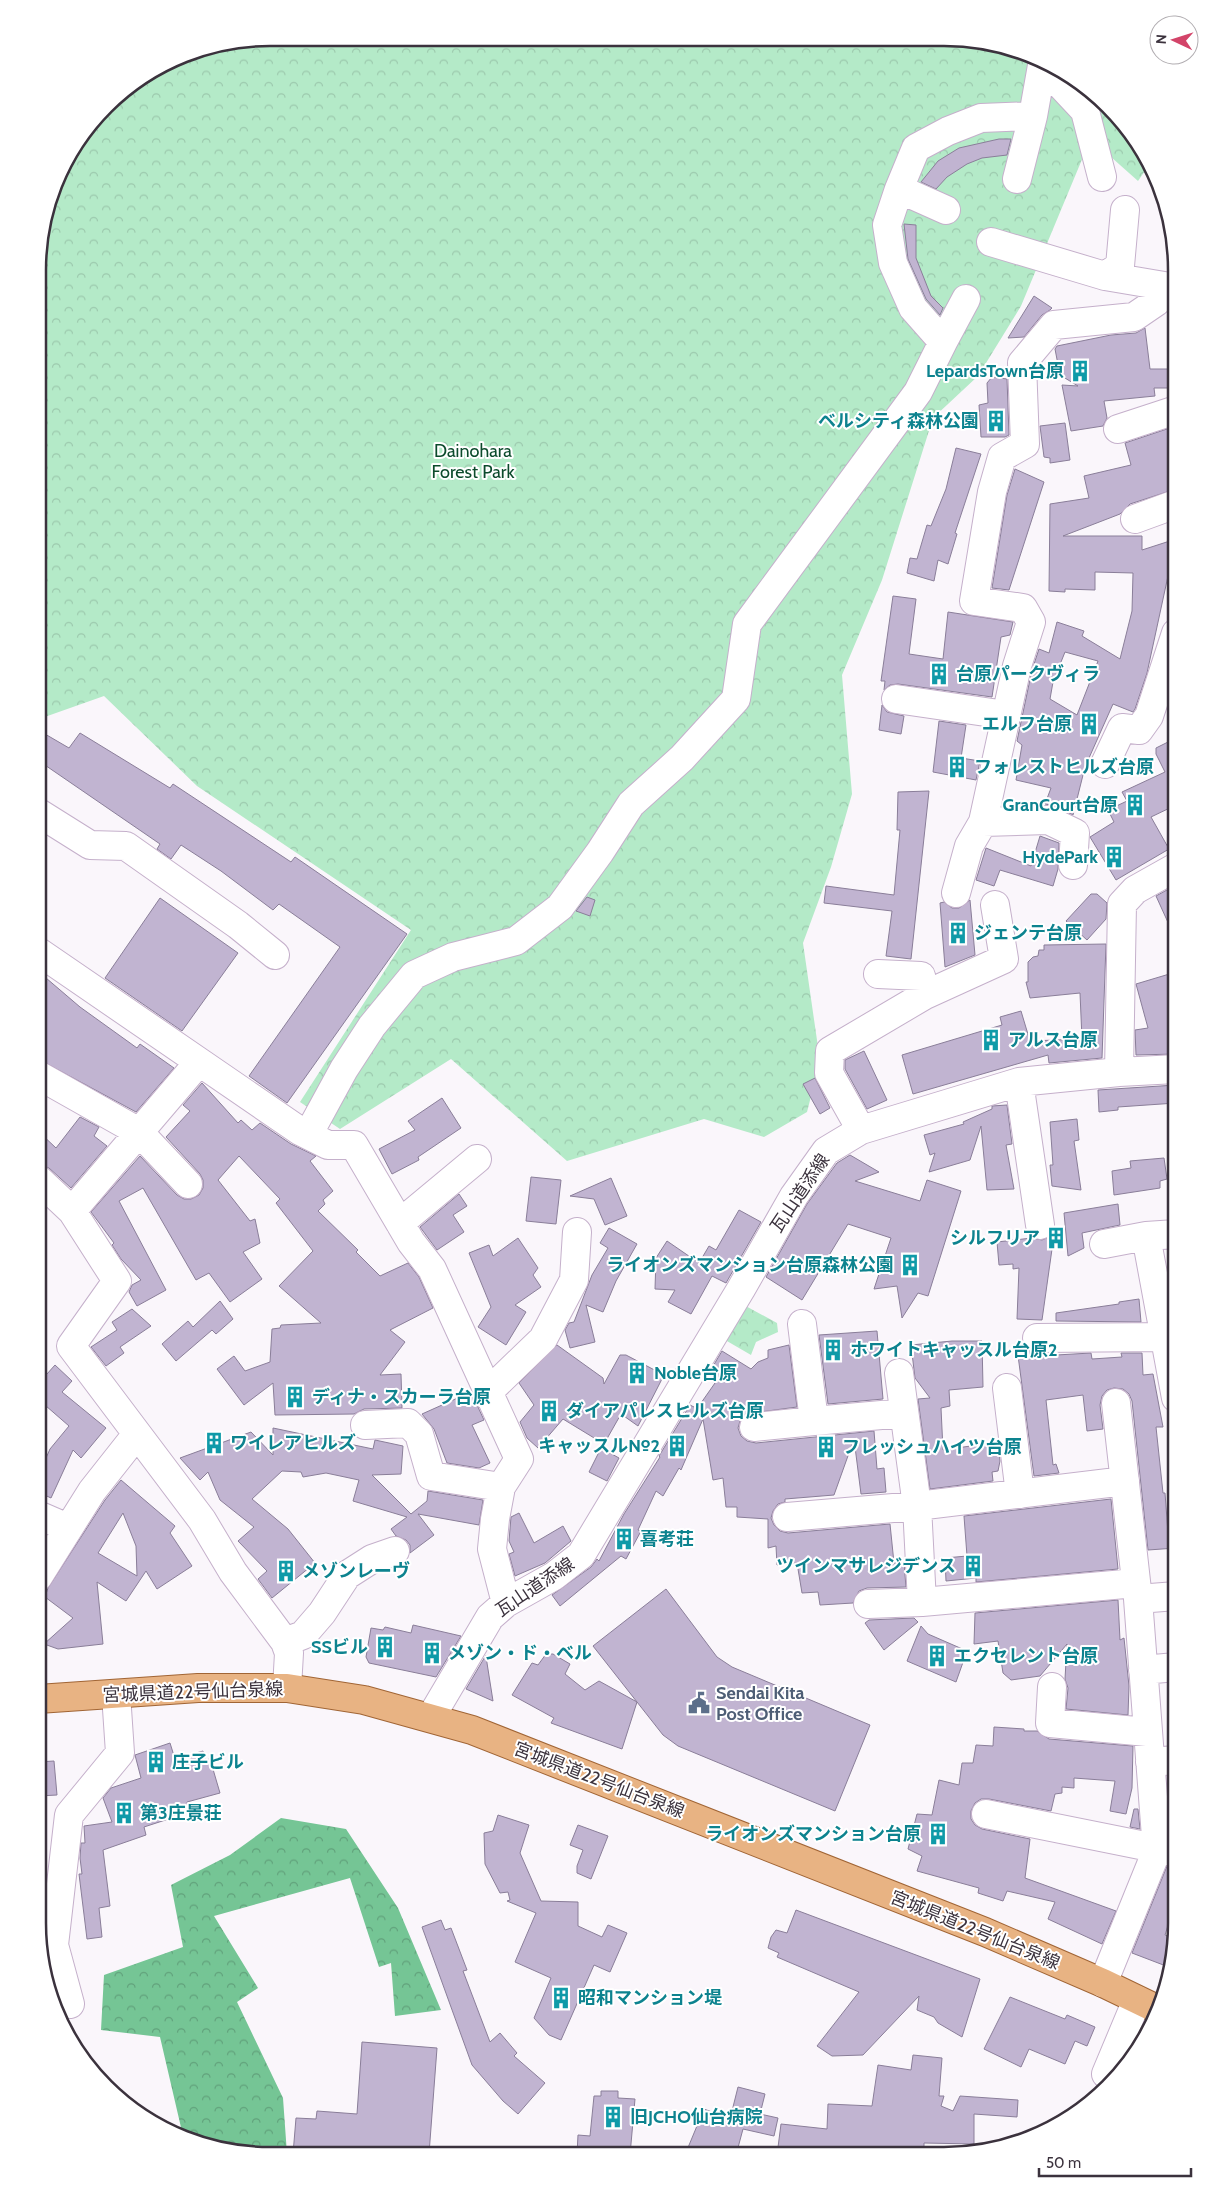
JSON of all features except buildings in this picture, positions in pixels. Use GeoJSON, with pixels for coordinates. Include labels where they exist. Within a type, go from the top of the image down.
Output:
{"type":"FeatureCollection","features":[{"type":"Feature","properties":{"kind":"main road","name":"宮城県道22号仙台泉線"},"geometry":{"type":"LineString","coordinates":[[46,1698],[198,1688],[286,1688],[364,1700],[431,1717],[472,1730],[985,1932],[1103,1983],[1148,2005]]}},
{"type":"Feature","properties":{"kind":"street"},"geometry":{"type":"LineString","coordinates":[[1017,179],[1033,116],[1041,68]]}},
{"type":"Feature","properties":{"kind":"street"},"geometry":{"type":"LineString","coordinates":[[1053,74],[1085,111],[1102,177]]}},
{"type":"Feature","properties":{"kind":"street"},"geometry":{"type":"LineString","coordinates":[[943,342],[913,308],[893,263],[887,225],[898,189],[916,148],[948,131],[980,118],[1033,116]]}},
{"type":"Feature","properties":{"kind":"street"},"geometry":{"type":"LineString","coordinates":[[898,189],[946,210]]}},
{"type":"Feature","properties":{"kind":"street"},"geometry":{"type":"LineString","coordinates":[[1105,276],[1120,266],[1125,210]]}},
{"type":"Feature","properties":{"kind":"street"},"geometry":{"type":"LineString","coordinates":[[990,242],[1105,276],[1168,287]]}},
{"type":"Feature","properties":{"kind":"street"},"geometry":{"type":"LineString","coordinates":[[956,893],[969,846],[983,822],[1017,666],[1031,622],[1023,608],[974,601],[992,492],[1002,457],[1025,444],[1022,363],[1054,324],[1134,317],[1168,293]]}},
{"type":"Feature","properties":{"kind":"street"},"geometry":{"type":"LineString","coordinates":[[308,1136],[344,1069],[372,1026],[414,975],[453,957],[516,941],[560,907],[600,852],[631,804],[682,758],[736,699],[747,624],[918,392],[966,299]]}},
{"type":"Feature","properties":{"kind":"street"},"geometry":{"type":"LineString","coordinates":[[1118,429],[1168,413]]}},
{"type":"Feature","properties":{"kind":"street"},"geometry":{"type":"LineString","coordinates":[[1135,519],[1168,507]]}},
{"type":"Feature","properties":{"kind":"street"},"geometry":{"type":"LineString","coordinates":[[1105,764],[1122,728],[1139,730],[1149,716],[1168,658]]}},
{"type":"Feature","properties":{"kind":"street"},"geometry":{"type":"LineString","coordinates":[[896,699],[1006,715]]}},
{"type":"Feature","properties":{"kind":"street"},"geometry":{"type":"LineString","coordinates":[[46,817],[90,845],[126,846],[238,925],[275,955]]}},
{"type":"Feature","properties":{"kind":"street"},"geometry":{"type":"LineString","coordinates":[[983,822],[1048,820],[1075,833],[1073,865]]}},
{"type":"Feature","properties":{"kind":"street"},"geometry":{"type":"LineString","coordinates":[[1119,1072],[1122,904],[1135,890],[1168,871]]}},
{"type":"Feature","properties":{"kind":"street"},"geometry":{"type":"LineString","coordinates":[[861,1130],[829,1073],[830,1050],[925,995],[1004,959],[995,905]]}},
{"type":"Feature","properties":{"kind":"street"},"geometry":{"type":"LineString","coordinates":[[46,957],[308,1136],[328,1145],[354,1145],[400,1223],[432,1269],[520,1459],[501,1487],[494,1519],[492,1549],[506,1603]]}},
{"type":"Feature","properties":{"kind":"street"},"geometry":{"type":"LineString","coordinates":[[878,974],[921,976],[925,995]]}},
{"type":"Feature","properties":{"kind":"street"},"geometry":{"type":"LineString","coordinates":[[72,1211],[199,1062]]}},
{"type":"Feature","properties":{"kind":"street","name":"瓦山道添線"},"geometry":{"type":"LineString","coordinates":[[431,1717],[490,1617],[506,1603],[554,1576],[581,1555],[742,1289],[794,1196],[826,1150],[861,1130],[1019,1082],[1119,1072],[1168,1069]]}},
{"type":"Feature","properties":{"kind":"street"},"geometry":{"type":"LineString","coordinates":[[46,1080],[139,1132],[188,1184]]}},
{"type":"Feature","properties":{"kind":"street"},"geometry":{"type":"LineString","coordinates":[[1019,1082],[1040,1225]]}},
{"type":"Feature","properties":{"kind":"street"},"geometry":{"type":"LineString","coordinates":[[400,1223],[477,1159]]}},
{"type":"Feature","properties":{"kind":"street"},"geometry":{"type":"LineString","coordinates":[[46,1186],[72,1211],[117,1281],[71,1346],[202,1520],[232,1572],[285,1642],[289,1653],[286,1688]]}},
{"type":"Feature","properties":{"kind":"street"},"geometry":{"type":"LineString","coordinates":[[488,1392],[544,1339],[574,1280],[577,1232]]}},
{"type":"Feature","properties":{"kind":"street"},"geometry":{"type":"LineString","coordinates":[[1104,1244],[1146,1236],[1168,1235]]}},
{"type":"Feature","properties":{"kind":"street"},"geometry":{"type":"LineString","coordinates":[[1146,1236],[1168,1354]]}},
{"type":"Feature","properties":{"kind":"street"},"geometry":{"type":"LineString","coordinates":[[802,1324],[814,1421]]}},
{"type":"Feature","properties":{"kind":"street"},"geometry":{"type":"LineString","coordinates":[[1037,1338],[1165,1338]]}},
{"type":"Feature","properties":{"kind":"street"},"geometry":{"type":"LineString","coordinates":[[898,1373],[917,1506],[922,1602]]}},
{"type":"Feature","properties":{"kind":"street"},"geometry":{"type":"LineString","coordinates":[[1008,1388],[1020,1494]]}},
{"type":"Feature","properties":{"kind":"street"},"geometry":{"type":"LineString","coordinates":[[1103,1983],[1167,1851],[1163,1761],[1147,1732],[1137,1591],[1116,1403]]}},
{"type":"Feature","properties":{"kind":"street"},"geometry":{"type":"LineString","coordinates":[[754,1427],[904,1413]]}},
{"type":"Feature","properties":{"kind":"street"},"geometry":{"type":"LineString","coordinates":[[365,1425],[408,1422],[419,1434],[431,1476],[501,1487]]}},
{"type":"Feature","properties":{"kind":"street"},"geometry":{"type":"LineString","coordinates":[[46,1565],[92,1491],[137,1434]]}},
{"type":"Feature","properties":{"kind":"street"},"geometry":{"type":"LineString","coordinates":[[787,1517],[917,1506],[1124,1482]]}},
{"type":"Feature","properties":{"kind":"street"},"geometry":{"type":"LineString","coordinates":[[46,1518],[68,1528]]}},
{"type":"Feature","properties":{"kind":"street"},"geometry":{"type":"LineString","coordinates":[[285,1642],[304,1635],[322,1613],[347,1575],[372,1560],[395,1551]]}},
{"type":"Feature","properties":{"kind":"street"},"geometry":{"type":"LineString","coordinates":[[868,1604],[1137,1591],[1168,1595]]}},
{"type":"Feature","properties":{"kind":"street"},"geometry":{"type":"LineString","coordinates":[[1143,1670],[1168,1668]]}},
{"type":"Feature","properties":{"kind":"street"},"geometry":{"type":"LineString","coordinates":[[1052,1687],[1050,1723],[1147,1732]]}},
{"type":"Feature","properties":{"kind":"street"},"geometry":{"type":"LineString","coordinates":[[70,2004],[54,1945],[68,1815],[120,1753],[116,1694]]}},
{"type":"Feature","properties":{"kind":"street"},"geometry":{"type":"LineString","coordinates":[[986,1814],[1112,1838],[1167,1851]]}},
{"type":"Feature","properties":{"kind":"street"},"geometry":{"type":"LineString","coordinates":[[1106,2074],[1148,2005]]}},
{"type":"Feature","properties":{"kind":"green space","name":"Dainohara Forest Park"},"geometry":{"type":"Polygon","coordinates":[[[271,46],[943,46],[973,48],[1016,58],[1043,69],[1068,84],[1091,102],[1112,123],[1130,146],[1145,171],[1138,181],[1102,149],[1088,145],[1021,306],[978,376],[933,418],[882,580],[842,675],[852,794],[831,867],[803,943],[820,1061],[807,1112],[764,1137],[704,1119],[567,1161],[451,1059],[340,1129],[300,1102],[411,930],[197,786],[104,696],[46,717],[46,271],[48,241],[58,198],[69,171],[84,146],[102,123],[123,102],[146,84],[171,69],[212,54],[241,48],[271,46]]]}},
{"type":"Feature","properties":{"kind":"green space"},"geometry":{"type":"Polygon","coordinates":[[[742,1304],[777,1323],[778,1332],[756,1342],[751,1355],[720,1337],[742,1304]]]}},
{"type":"Feature","properties":{"kind":"green space"},"geometry":{"type":"Polygon","coordinates":[[[281,1818],[346,1829],[398,1908],[441,2010],[395,2016],[391,1963],[379,1967],[350,1878],[214,1916],[258,1988],[237,2002],[283,2098],[286,2147],[241,2145],[212,2139],[181,2128],[160,2037],[101,2030],[104,1975],[183,1947],[171,1885],[230,1855],[281,1818]]]}},
{"type":"Feature","properties":{"kind":"place","name":"LepardsTown台原"},"geometry":{"type":"Point","coordinates":[1080,371]}},
{"type":"Feature","properties":{"kind":"place","name":"ベルシティ森林公園"},"geometry":{"type":"Point","coordinates":[996,421]}},
{"type":"Feature","properties":{"kind":"place","name":"台原パークヴィラ"},"geometry":{"type":"Point","coordinates":[939,674]}},
{"type":"Feature","properties":{"kind":"place","name":"エルフ台原"},"geometry":{"type":"Point","coordinates":[1089,724]}},
{"type":"Feature","properties":{"kind":"place","name":"フォレストヒルズ台原"},"geometry":{"type":"Point","coordinates":[957,767]}},
{"type":"Feature","properties":{"kind":"place","name":"GranCourt台原"},"geometry":{"type":"Point","coordinates":[1135,805]}},
{"type":"Feature","properties":{"kind":"place","name":"HydePark"},"geometry":{"type":"Point","coordinates":[1114,857]}},
{"type":"Feature","properties":{"kind":"place","name":"ジェンテ台原"},"geometry":{"type":"Point","coordinates":[958,933]}},
{"type":"Feature","properties":{"kind":"place","name":"アルス台原"},"geometry":{"type":"Point","coordinates":[991,1040]}},
{"type":"Feature","properties":{"kind":"place","name":"シルフリア"},"geometry":{"type":"Point","coordinates":[1056,1238]}},
{"type":"Feature","properties":{"kind":"place","name":"ライオンズマンション台原森林公園"},"geometry":{"type":"Point","coordinates":[910,1265]}},
{"type":"Feature","properties":{"kind":"place","name":"ホワイトキャッスル台原2"},"geometry":{"type":"Point","coordinates":[833,1350]}},
{"type":"Feature","properties":{"kind":"place","name":"Noble台原"},"geometry":{"type":"Point","coordinates":[637,1373]}},
{"type":"Feature","properties":{"kind":"place","name":"ディナ・スカーラ台原"},"geometry":{"type":"Point","coordinates":[295,1397]}},
{"type":"Feature","properties":{"kind":"place","name":"ダイアパレスヒルズ台原"},"geometry":{"type":"Point","coordinates":[549,1411]}},
{"type":"Feature","properties":{"kind":"place","name":"ワイレアヒルズ"},"geometry":{"type":"Point","coordinates":[214,1443]}},
{"type":"Feature","properties":{"kind":"place","name":"キャッスル№2"},"geometry":{"type":"Point","coordinates":[677,1446]}},
{"type":"Feature","properties":{"kind":"place","name":"フレッシュハイツ台原"},"geometry":{"type":"Point","coordinates":[826,1447]}},
{"type":"Feature","properties":{"kind":"place","name":"喜考荘"},"geometry":{"type":"Point","coordinates":[624,1539]}},
{"type":"Feature","properties":{"kind":"place","name":"ツインマサレジデンス"},"geometry":{"type":"Point","coordinates":[973,1566]}},
{"type":"Feature","properties":{"kind":"place","name":"メゾンレーヴ"},"geometry":{"type":"Point","coordinates":[286,1571]}},
{"type":"Feature","properties":{"kind":"place","name":"SSビル"},"geometry":{"type":"Point","coordinates":[385,1647]}},
{"type":"Feature","properties":{"kind":"place","name":"メゾン・ド・ベル"},"geometry":{"type":"Point","coordinates":[432,1653]}},
{"type":"Feature","properties":{"kind":"place","name":"エクセレント台原"},"geometry":{"type":"Point","coordinates":[937,1656]}},
{"type":"Feature","properties":{"kind":"place","name":"Sendai Kita Post Office"},"geometry":{"type":"Point","coordinates":[699,1703]}},
{"type":"Feature","properties":{"kind":"place","name":"庄子ビル"},"geometry":{"type":"Point","coordinates":[156,1762]}},
{"type":"Feature","properties":{"kind":"place","name":"第3庄景荘"},"geometry":{"type":"Point","coordinates":[124,1813]}},
{"type":"Feature","properties":{"kind":"place","name":"ライオンズマンション台原"},"geometry":{"type":"Point","coordinates":[938,1834]}},
{"type":"Feature","properties":{"kind":"place","name":"昭和マンション堤"},"geometry":{"type":"Point","coordinates":[561,1998]}},
{"type":"Feature","properties":{"kind":"place","name":"旧JCHO仙台病院"},"geometry":{"type":"Point","coordinates":[613,2117]}}]}
